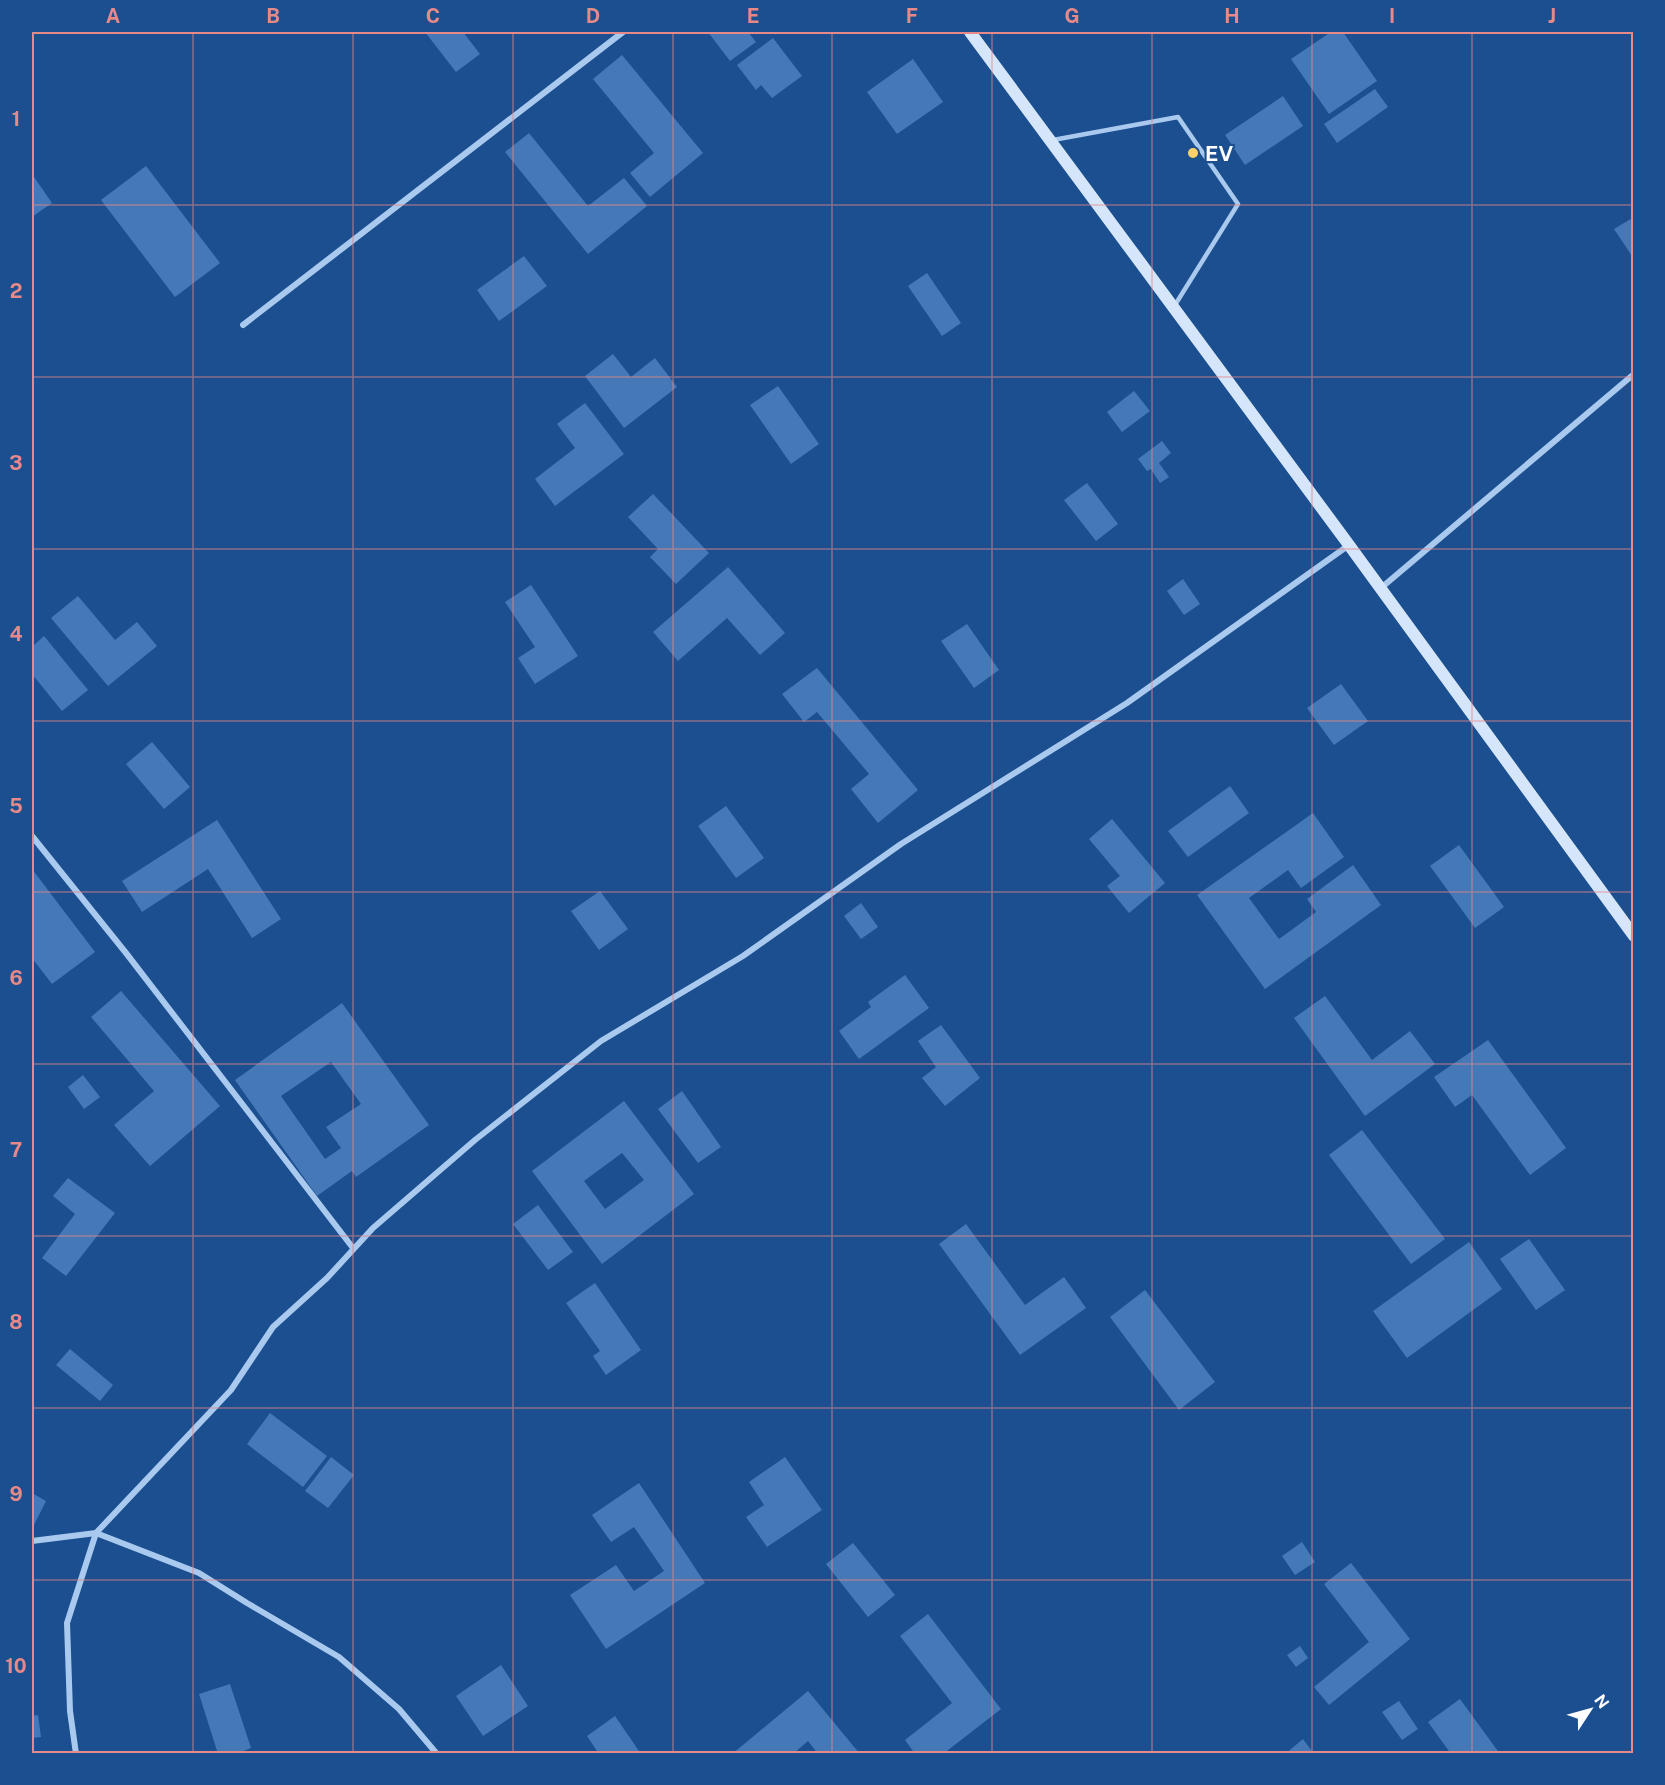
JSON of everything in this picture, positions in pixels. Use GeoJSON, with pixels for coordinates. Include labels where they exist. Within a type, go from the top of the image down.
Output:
{"type":"FeatureCollection","features":[{"type":"Feature","properties":{"kind":"main road"},"geometry":{"type":"LineString","coordinates":[[970,32],[1381,588],[1634,936]]}},
{"type":"Feature","properties":{"kind":"street"},"geometry":{"type":"LineString","coordinates":[[243,325],[623,32]]}},
{"type":"Feature","properties":{"kind":"street"},"geometry":{"type":"LineString","coordinates":[[1381,588],[1634,374]]}},
{"type":"Feature","properties":{"kind":"street"},"geometry":{"type":"LineString","coordinates":[[76,1754],[70,1711],[67,1623],[96,1533],[231,1390],[273,1327],[327,1278],[353,1248],[407,1197],[475,1140],[601,1041],[743,956],[901,844],[1127,703],[1349,545]]}},
{"type":"Feature","properties":{"kind":"street"},"geometry":{"type":"LineString","coordinates":[[32,836],[126,953],[353,1248]]}},
{"type":"Feature","properties":{"kind":"street"},"geometry":{"type":"LineString","coordinates":[[32,1541],[96,1533],[199,1573],[339,1657],[399,1709],[437,1754]]}},
{"type":"Feature","properties":{"kind":"lane"},"geometry":{"type":"LineString","coordinates":[[1050,141],[1178,117],[1238,204],[1174,308]]}},
{"type":"Feature","properties":{"kind":"building"},"geometry":{"type":"Polygon","coordinates":[[[425,32],[463,32],[480,54],[456,72],[425,32]]]}},
{"type":"Feature","properties":{"kind":"building"},"geometry":{"type":"Polygon","coordinates":[[[708,32],[748,32],[756,42],[730,61],[708,32]]]}},
{"type":"Feature","properties":{"kind":"building"},"geometry":{"type":"Polygon","coordinates":[[[1331,32],[1343,32],[1377,81],[1329,114],[1291,59],[1331,32]]]}},
{"type":"Feature","properties":{"kind":"building"},"geometry":{"type":"Polygon","coordinates":[[[773,38],[802,76],[772,98],[761,85],[756,90],[737,65],[773,38]]]}},
{"type":"Feature","properties":{"kind":"building"},"geometry":{"type":"Polygon","coordinates":[[[622,55],[703,153],[650,197],[630,173],[654,153],[593,79],[622,55]]]}},
{"type":"Feature","properties":{"kind":"building"},"geometry":{"type":"Polygon","coordinates":[[[913,59],[943,102],[897,134],[867,92],[913,59]]]}},
{"type":"Feature","properties":{"kind":"building"},"geometry":{"type":"Polygon","coordinates":[[[1375,89],[1388,107],[1337,143],[1324,124],[1375,89]]]}},
{"type":"Feature","properties":{"kind":"building"},"geometry":{"type":"Polygon","coordinates":[[[1283,96],[1303,126],[1245,165],[1225,135],[1283,96]]]}},
{"type":"Feature","properties":{"kind":"building"},"geometry":{"type":"Polygon","coordinates":[[[529,133],[588,206],[624,178],[647,206],[588,254],[505,152],[529,133]]]}},
{"type":"Feature","properties":{"kind":"building"},"geometry":{"type":"Polygon","coordinates":[[[146,166],[220,263],[175,297],[101,200],[146,166]]]}},
{"type":"Feature","properties":{"kind":"building"},"geometry":{"type":"Polygon","coordinates":[[[32,174],[52,203],[32,217],[32,174]]]}},
{"type":"Feature","properties":{"kind":"building"},"geometry":{"type":"Polygon","coordinates":[[[1634,217],[1634,259],[1614,229],[1634,217]]]}},
{"type":"Feature","properties":{"kind":"building"},"geometry":{"type":"Polygon","coordinates":[[[524,256],[547,286],[499,321],[477,290],[524,256]]]}},
{"type":"Feature","properties":{"kind":"building"},"geometry":{"type":"Polygon","coordinates":[[[927,273],[961,323],[942,336],[908,286],[927,273]]]}},
{"type":"Feature","properties":{"kind":"building"},"geometry":{"type":"Polygon","coordinates":[[[613,354],[631,377],[655,358],[677,387],[624,428],[585,376],[613,354]]]}},
{"type":"Feature","properties":{"kind":"building"},"geometry":{"type":"Polygon","coordinates":[[[778,386],[819,444],[791,464],[750,405],[778,386]]]}},
{"type":"Feature","properties":{"kind":"building"},"geometry":{"type":"Polygon","coordinates":[[[1134,391],[1150,411],[1122,432],[1107,412],[1134,391]]]}},
{"type":"Feature","properties":{"kind":"building"},"geometry":{"type":"Polygon","coordinates":[[[585,403],[624,454],[555,506],[535,479],[575,448],[557,424],[585,403]]]}},
{"type":"Feature","properties":{"kind":"building"},"geometry":{"type":"Polygon","coordinates":[[[1162,441],[1171,453],[1159,463],[1169,477],[1160,483],[1151,469],[1147,471],[1138,459],[1162,441]]]}},
{"type":"Feature","properties":{"kind":"building"},"geometry":{"type":"Polygon","coordinates":[[[1087,483],[1118,524],[1096,541],[1064,500],[1087,483]]]}},
{"type":"Feature","properties":{"kind":"building"},"geometry":{"type":"Polygon","coordinates":[[[653,494],[709,553],[676,584],[650,557],[658,549],[628,517],[653,494]]]}},
{"type":"Feature","properties":{"kind":"building"},"geometry":{"type":"Polygon","coordinates":[[[728,567],[785,633],[760,655],[727,618],[678,661],[653,632],[728,567]]]}},
{"type":"Feature","properties":{"kind":"building"},"geometry":{"type":"Polygon","coordinates":[[[1183,579],[1200,604],[1184,615],[1167,591],[1183,579]]]}},
{"type":"Feature","properties":{"kind":"building"},"geometry":{"type":"Polygon","coordinates":[[[531,585],[578,656],[535,684],[518,658],[535,647],[505,602],[531,585]]]}},
{"type":"Feature","properties":{"kind":"building"},"geometry":{"type":"Polygon","coordinates":[[[78,596],[115,640],[137,622],[157,646],[108,686],[51,618],[78,596]]]}},
{"type":"Feature","properties":{"kind":"building"},"geometry":{"type":"Polygon","coordinates":[[[967,624],[999,670],[974,688],[941,641],[967,624]]]}},
{"type":"Feature","properties":{"kind":"building"},"geometry":{"type":"Polygon","coordinates":[[[44,636],[88,690],[62,711],[32,674],[32,647],[44,636]]]}},
{"type":"Feature","properties":{"kind":"building"},"geometry":{"type":"Polygon","coordinates":[[[817,668],[918,790],[878,823],[851,789],[869,774],[817,712],[804,722],[782,694],[817,668]]]}},
{"type":"Feature","properties":{"kind":"building"},"geometry":{"type":"Polygon","coordinates":[[[1341,684],[1368,721],[1334,745],[1307,708],[1341,684]]]}},
{"type":"Feature","properties":{"kind":"building"},"geometry":{"type":"Polygon","coordinates":[[[152,742],[190,787],[164,809],[126,764],[152,742]]]}},
{"type":"Feature","properties":{"kind":"building"},"geometry":{"type":"Polygon","coordinates":[[[1230,786],[1249,813],[1188,857],[1168,831],[1230,786]]]}},
{"type":"Feature","properties":{"kind":"building"},"geometry":{"type":"Polygon","coordinates":[[[726,806],[764,858],[736,878],[698,826],[726,806]]]}},
{"type":"Feature","properties":{"kind":"building"},"geometry":{"type":"Polygon","coordinates":[[[1313,813],[1344,857],[1301,888],[1288,870],[1249,898],[1279,939],[1316,912],[1307,899],[1353,865],[1381,905],[1265,989],[1197,895],[1313,813]]]}},
{"type":"Feature","properties":{"kind":"building"},"geometry":{"type":"Polygon","coordinates":[[[1112,819],[1165,883],[1129,913],[1107,886],[1120,876],[1089,839],[1112,819]]]}},
{"type":"Feature","properties":{"kind":"building"},"geometry":{"type":"Polygon","coordinates":[[[217,820],[281,919],[252,938],[208,869],[142,912],[122,881],[217,820]]]}},
{"type":"Feature","properties":{"kind":"building"},"geometry":{"type":"Polygon","coordinates":[[[1459,845],[1504,907],[1475,928],[1430,866],[1459,845]]]}},
{"type":"Feature","properties":{"kind":"building"},"geometry":{"type":"Polygon","coordinates":[[[32,869],[95,952],[52,984],[32,958],[32,869]]]}},
{"type":"Feature","properties":{"kind":"building"},"geometry":{"type":"Polygon","coordinates":[[[600,891],[628,929],[599,950],[571,911],[600,891]]]}},
{"type":"Feature","properties":{"kind":"building"},"geometry":{"type":"Polygon","coordinates":[[[861,903],[878,927],[861,939],[844,916],[861,903]]]}},
{"type":"Feature","properties":{"kind":"building"},"geometry":{"type":"Polygon","coordinates":[[[905,975],[929,1008],[859,1059],[839,1031],[871,1007],[868,1002],[905,975]]]}},
{"type":"Feature","properties":{"kind":"building"},"geometry":{"type":"Polygon","coordinates":[[[121,991],[220,1106],[150,1166],[114,1125],[154,1091],[91,1017],[121,991]]]}},
{"type":"Feature","properties":{"kind":"building"},"geometry":{"type":"Polygon","coordinates":[[[1325,996],[1372,1060],[1410,1031],[1435,1064],[1365,1116],[1294,1018],[1325,996]]]}},
{"type":"Feature","properties":{"kind":"building"},"geometry":{"type":"Polygon","coordinates":[[[342,1003],[429,1125],[356,1177],[352,1171],[317,1196],[235,1080],[342,1003]],[[331,1062],[281,1096],[325,1159],[341,1148],[326,1127],[361,1104],[331,1062]]]}},
{"type":"Feature","properties":{"kind":"building"},"geometry":{"type":"Polygon","coordinates":[[[941,1025],[980,1078],[945,1106],[922,1078],[936,1067],[918,1041],[941,1025]]]}},
{"type":"Feature","properties":{"kind":"building"},"geometry":{"type":"Polygon","coordinates":[[[1488,1040],[1566,1148],[1530,1175],[1472,1095],[1455,1107],[1434,1077],[1488,1040]]]}},
{"type":"Feature","properties":{"kind":"building"},"geometry":{"type":"Polygon","coordinates":[[[83,1075],[100,1097],[84,1109],[68,1087],[83,1075]]]}},
{"type":"Feature","properties":{"kind":"building"},"geometry":{"type":"Polygon","coordinates":[[[682,1091],[721,1147],[698,1163],[658,1109],[682,1091]]]}},
{"type":"Feature","properties":{"kind":"building"},"geometry":{"type":"Polygon","coordinates":[[[624,1101],[694,1194],[602,1264],[532,1171],[624,1101]],[[622,1153],[584,1181],[605,1209],[644,1180],[622,1153]]]}},
{"type":"Feature","properties":{"kind":"building"},"geometry":{"type":"Polygon","coordinates":[[[1362,1130],[1445,1239],[1411,1264],[1329,1155],[1362,1130]]]}},
{"type":"Feature","properties":{"kind":"building"},"geometry":{"type":"Polygon","coordinates":[[[68,1178],[115,1213],[66,1276],[42,1258],[75,1214],[53,1196],[68,1178]]]}},
{"type":"Feature","properties":{"kind":"building"},"geometry":{"type":"Polygon","coordinates":[[[538,1205],[573,1252],[548,1270],[513,1224],[538,1205]]]}},
{"type":"Feature","properties":{"kind":"building"},"geometry":{"type":"Polygon","coordinates":[[[966,1224],[1025,1305],[1064,1277],[1086,1308],[1020,1355],[939,1244],[966,1224]]]}},
{"type":"Feature","properties":{"kind":"building"},"geometry":{"type":"Polygon","coordinates":[[[1529,1239],[1565,1290],[1536,1310],[1500,1259],[1529,1239]]]}},
{"type":"Feature","properties":{"kind":"building"},"geometry":{"type":"Polygon","coordinates":[[[1469,1242],[1502,1289],[1407,1358],[1373,1311],[1469,1242]]]}},
{"type":"Feature","properties":{"kind":"building"},"geometry":{"type":"Polygon","coordinates":[[[595,1283],[641,1350],[606,1375],[593,1356],[600,1351],[566,1303],[595,1283]]]}},
{"type":"Feature","properties":{"kind":"building"},"geometry":{"type":"Polygon","coordinates":[[[1145,1290],[1215,1382],[1179,1410],[1110,1317],[1145,1290]]]}},
{"type":"Feature","properties":{"kind":"building"},"geometry":{"type":"Polygon","coordinates":[[[70,1349],[113,1385],[100,1401],[56,1365],[70,1349]]]}},
{"type":"Feature","properties":{"kind":"building"},"geometry":{"type":"Polygon","coordinates":[[[270,1413],[327,1456],[303,1487],[247,1444],[270,1413]]]}},
{"type":"Feature","properties":{"kind":"building"},"geometry":{"type":"Polygon","coordinates":[[[331,1457],[354,1475],[328,1508],[305,1491],[331,1457]]]}},
{"type":"Feature","properties":{"kind":"building"},"geometry":{"type":"Polygon","coordinates":[[[785,1457],[822,1510],[767,1547],[746,1517],[764,1505],[749,1482],[785,1457]]]}},
{"type":"Feature","properties":{"kind":"building"},"geometry":{"type":"Polygon","coordinates":[[[639,1483],[705,1583],[606,1649],[570,1595],[616,1565],[634,1591],[664,1571],[634,1527],[611,1542],[592,1515],[639,1483]]]}},
{"type":"Feature","properties":{"kind":"building"},"geometry":{"type":"Polygon","coordinates":[[[32,1493],[46,1501],[32,1529],[32,1493]]]}},
{"type":"Feature","properties":{"kind":"building"},"geometry":{"type":"Polygon","coordinates":[[[1302,1542],[1315,1562],[1295,1575],[1282,1556],[1302,1542]]]}},
{"type":"Feature","properties":{"kind":"building"},"geometry":{"type":"Polygon","coordinates":[[[853,1543],[895,1595],[868,1617],[826,1564],[853,1543]]]}},
{"type":"Feature","properties":{"kind":"building"},"geometry":{"type":"Polygon","coordinates":[[[1351,1563],[1410,1639],[1329,1705],[1314,1687],[1369,1642],[1324,1584],[1351,1563]]]}},
{"type":"Feature","properties":{"kind":"building"},"geometry":{"type":"Polygon","coordinates":[[[928,1614],[1001,1709],[943,1754],[915,1754],[905,1740],[952,1703],[900,1636],[928,1614]]]}},
{"type":"Feature","properties":{"kind":"building"},"geometry":{"type":"Polygon","coordinates":[[[1300,1646],[1308,1658],[1296,1667],[1287,1655],[1300,1646]]]}},
{"type":"Feature","properties":{"kind":"building"},"geometry":{"type":"Polygon","coordinates":[[[501,1665],[528,1706],[483,1736],[456,1696],[501,1665]]]}},
{"type":"Feature","properties":{"kind":"building"},"geometry":{"type":"Polygon","coordinates":[[[230,1684],[251,1748],[236,1754],[218,1754],[199,1694],[230,1684]]]}},
{"type":"Feature","properties":{"kind":"building"},"geometry":{"type":"Polygon","coordinates":[[[808,1691],[860,1754],[818,1754],[808,1741],[793,1754],[732,1754],[808,1691]]]}},
{"type":"Feature","properties":{"kind":"building"},"geometry":{"type":"Polygon","coordinates":[[[1460,1699],[1500,1754],[1451,1754],[1428,1722],[1460,1699]]]}},
{"type":"Feature","properties":{"kind":"building"},"geometry":{"type":"Polygon","coordinates":[[[1399,1701],[1418,1729],[1402,1740],[1382,1712],[1399,1701]]]}},
{"type":"Feature","properties":{"kind":"building"},"geometry":{"type":"Polygon","coordinates":[[[38,1715],[41,1737],[32,1738],[32,1716],[38,1715]]]}},
{"type":"Feature","properties":{"kind":"building"},"geometry":{"type":"Polygon","coordinates":[[[615,1716],[641,1754],[599,1754],[587,1736],[615,1716]]]}},
{"type":"Feature","properties":{"kind":"building"},"geometry":{"type":"Polygon","coordinates":[[[1303,1739],[1314,1754],[1285,1754],[1303,1739]]]}},
{"type":"Feature","properties":{"kind":"place","name":"EV"},"geometry":{"type":"Point","coordinates":[1193,153]}}]}
